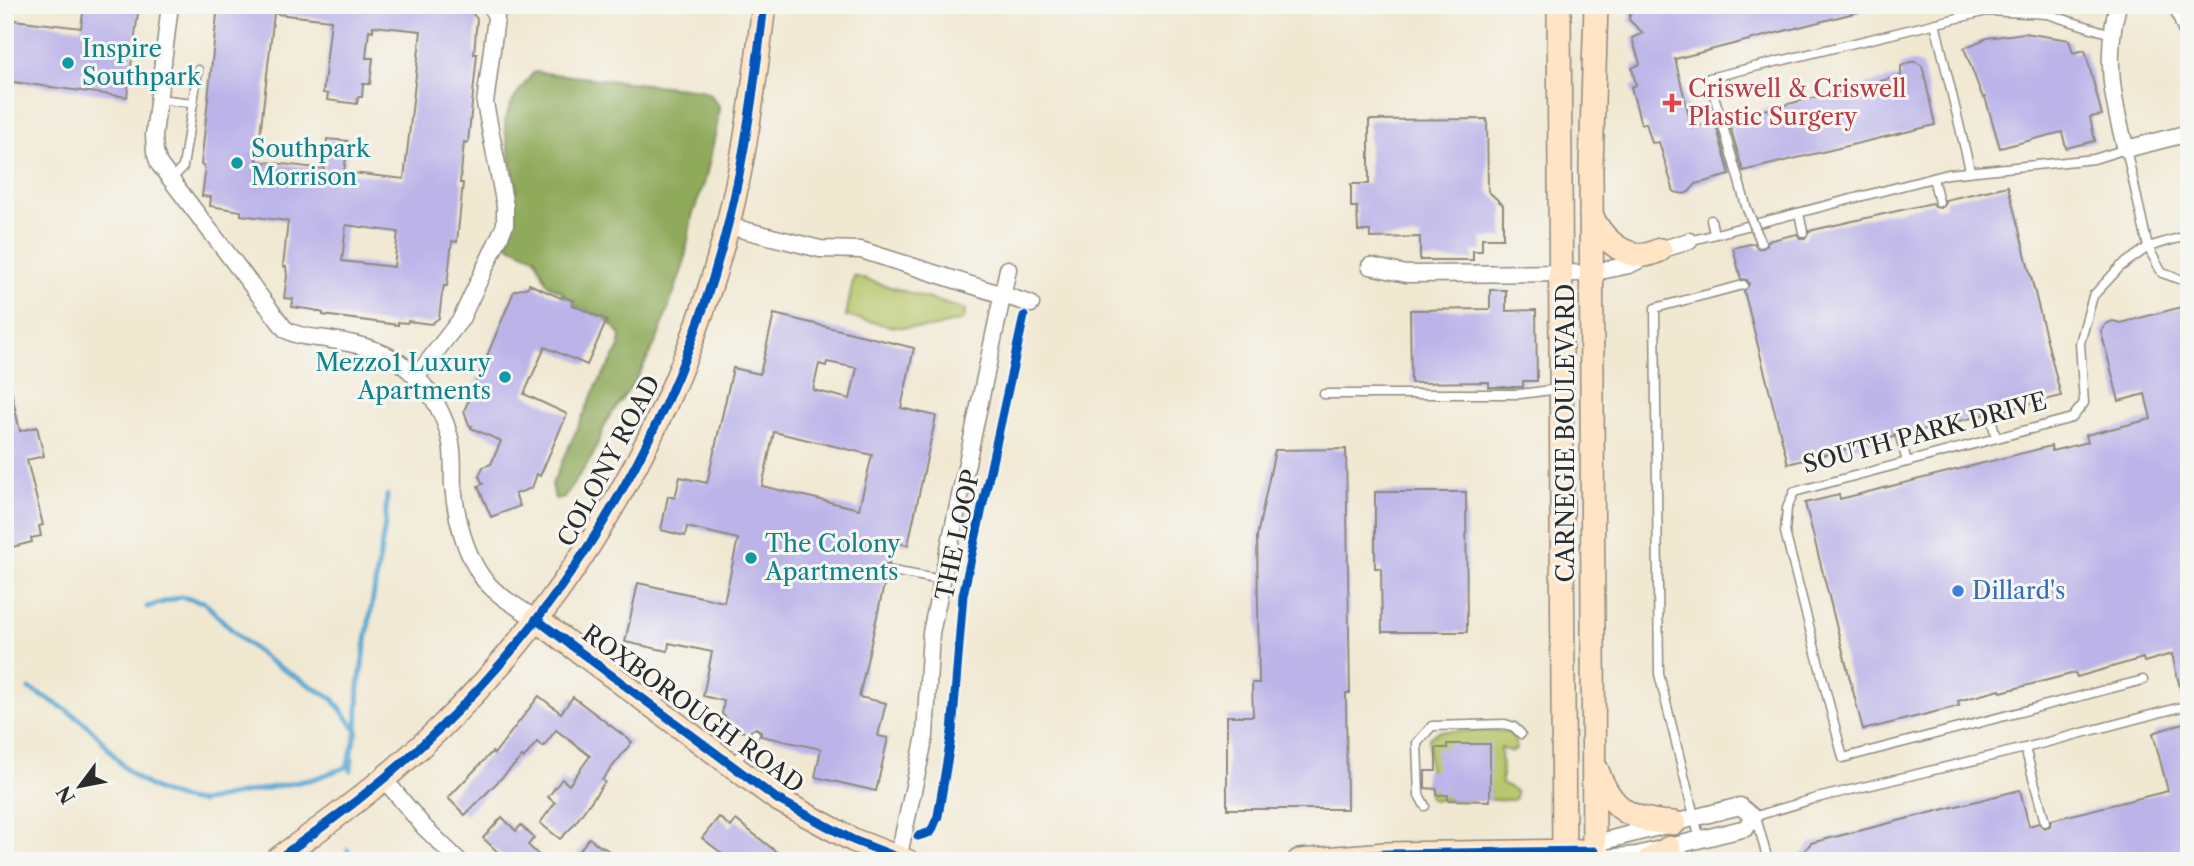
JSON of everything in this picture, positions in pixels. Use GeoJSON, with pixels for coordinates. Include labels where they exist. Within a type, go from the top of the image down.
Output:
{"type":"FeatureCollection","features":[{"type":"Feature","properties":{"kind":"street"},"geometry":{"type":"LineString","coordinates":[[170,5],[154,135],[159,164],[285,329],[296,335],[364,345],[387,355],[416,377],[438,407],[450,437],[458,517],[476,568],[487,583],[508,601],[536,619]]}},
{"type":"Feature","properties":{"kind":"street","name":"COLONY ROAD"},"geometry":{"type":"LineString","coordinates":[[275,861],[325,826],[427,741],[469,698],[536,619],[596,534],[647,441],[676,379],[728,226],[755,85],[764,5]]}},
{"type":"Feature","properties":{"kind":"street","name":"CARNEGIE BOULEVARD"},"geometry":{"type":"LineString","coordinates":[[1559,5],[1564,856]]}},
{"type":"Feature","properties":{"kind":"street","name":"CARNEGIE BOULEVARD"},"geometry":{"type":"LineString","coordinates":[[1594,856],[1591,214],[1596,5]]}},
{"type":"Feature","properties":{"kind":"street"},"geometry":{"type":"LineString","coordinates":[[2118,5],[2111,34],[2110,67],[2126,149],[2189,133]]}},
{"type":"Feature","properties":{"kind":"street"},"geometry":{"type":"LineString","coordinates":[[2176,5],[2189,38]]}},
{"type":"Feature","properties":{"kind":"street"},"geometry":{"type":"LineString","coordinates":[[416,377],[461,319],[505,225],[505,206],[485,103],[497,10]]}},
{"type":"Feature","properties":{"kind":"street"},"geometry":{"type":"LineString","coordinates":[[1591,214],[1598,229],[1619,247],[1645,255],[1689,241]]}},
{"type":"Feature","properties":{"kind":"street"},"geometry":{"type":"LineString","coordinates":[[728,226],[820,250],[861,250],[1031,304]]}},
{"type":"Feature","properties":{"kind":"street"},"geometry":{"type":"LineString","coordinates":[[1370,266],[1406,274],[1591,273],[1629,265],[1660,250]]}},
{"type":"Feature","properties":{"kind":"street"},"geometry":{"type":"LineString","coordinates":[[893,859],[925,736],[931,633],[1008,269]]}},
{"type":"Feature","properties":{"kind":"street","name":"ROXBOROUGH ROAD"},"geometry":{"type":"LineString","coordinates":[[536,619],[777,799],[893,859]]}},
{"type":"Feature","properties":{"kind":"street"},"geometry":{"type":"LineString","coordinates":[[1594,757],[1604,789],[1623,811],[1642,819],[1684,820]]}},
{"type":"Feature","properties":{"kind":"street"},"geometry":{"type":"LineString","coordinates":[[384,779],[424,827],[459,861]]}},
{"type":"Feature","properties":{"kind":"street"},"geometry":{"type":"LineString","coordinates":[[1299,861],[1564,856],[1612,858],[1669,848],[1746,828],[1755,817],[1740,806],[1604,841],[1594,856]]}},
{"type":"Feature","properties":{"kind":"street"},"geometry":{"type":"LineString","coordinates":[[1648,861],[1669,848]]}},
{"type":"Feature","properties":{"kind":"lane"},"geometry":{"type":"LineString","coordinates":[[1760,242],[1747,209],[1709,78],[1987,11],[2047,14],[2111,34]]}},
{"type":"Feature","properties":{"kind":"lane"},"geometry":{"type":"LineString","coordinates":[[1935,23],[1970,170]]}},
{"type":"Feature","properties":{"kind":"lane"},"geometry":{"type":"LineString","coordinates":[[171,180],[183,167],[198,70]]}},
{"type":"Feature","properties":{"kind":"lane"},"geometry":{"type":"LineString","coordinates":[[158,99],[193,103]]}},
{"type":"Feature","properties":{"kind":"lane"},"geometry":{"type":"LineString","coordinates":[[1689,241],[1970,170],[2094,159],[2126,149],[2148,247],[2162,273],[2185,281]]}},
{"type":"Feature","properties":{"kind":"lane"},"geometry":{"type":"LineString","coordinates":[[1934,178],[1939,202]]}},
{"type":"Feature","properties":{"kind":"lane"},"geometry":{"type":"LineString","coordinates":[[1799,213],[1803,232]]}},
{"type":"Feature","properties":{"kind":"lane"},"geometry":{"type":"LineString","coordinates":[[1711,220],[1714,234]]}},
{"type":"Feature","properties":{"kind":"lane","name":"SOUTH PARK DRIVE"},"geometry":{"type":"LineString","coordinates":[[2143,680],[1843,758],[1785,532],[1787,508],[1794,492],[2072,418],[2084,403],[2080,343],[2094,296],[2120,267],[2148,247],[2189,235]]}},
{"type":"Feature","properties":{"kind":"lane"},"geometry":{"type":"LineString","coordinates":[[1700,840],[1684,820],[1659,674],[1655,308],[1743,285]]}},
{"type":"Feature","properties":{"kind":"lane"},"geometry":{"type":"LineString","coordinates":[[1324,394],[1520,394],[1562,389]]}},
{"type":"Feature","properties":{"kind":"lane"},"geometry":{"type":"LineString","coordinates":[[1990,413],[1996,438]]}},
{"type":"Feature","properties":{"kind":"lane"},"geometry":{"type":"LineString","coordinates":[[1900,436],[1907,462]]}},
{"type":"Feature","properties":{"kind":"lane"},"geometry":{"type":"LineString","coordinates":[[887,570],[942,580]]}},
{"type":"Feature","properties":{"kind":"lane"},"geometry":{"type":"LineString","coordinates":[[1756,861],[1767,859],[1755,817],[1813,799],[2185,706]]}},
{"type":"Feature","properties":{"kind":"lane"},"geometry":{"type":"LineString","coordinates":[[1424,806],[1419,794],[1417,743],[1432,726],[1505,724],[1514,727],[1521,734]]}},
{"type":"Feature","properties":{"kind":"lane"},"geometry":{"type":"LineString","coordinates":[[733,767],[755,734]]}},
{"type":"Feature","properties":{"kind":"lane"},"geometry":{"type":"LineString","coordinates":[[2025,748],[2045,822]]}},
{"type":"Feature","properties":{"kind":"green space"},"geometry":{"type":"Polygon","coordinates":[[[534,72],[701,90],[711,95],[719,106],[705,181],[692,216],[684,264],[657,340],[636,380],[607,420],[592,457],[563,499],[555,499],[552,484],[597,385],[619,349],[621,336],[606,320],[572,305],[574,301],[548,285],[535,257],[507,245],[514,220],[511,193],[517,189],[508,148],[506,117],[512,102],[534,72]]]}},
{"type":"Feature","properties":{"kind":"green space"},"geometry":{"type":"Polygon","coordinates":[[[854,276],[966,310],[963,320],[931,328],[894,327],[846,316],[854,276]]]}},
{"type":"Feature","properties":{"kind":"green space"},"geometry":{"type":"Polygon","coordinates":[[[1439,731],[1506,731],[1511,734],[1516,750],[1512,752],[1501,748],[1502,783],[1516,791],[1516,798],[1429,798],[1429,738],[1439,731]]]}},
{"type":"Feature","properties":{"kind":"building","name":"Inspire Southpark"},"geometry":{"type":"Polygon","coordinates":[[[84,5],[139,5],[127,97],[5,81],[5,19],[81,28],[84,5]]]}},
{"type":"Feature","properties":{"kind":"building","name":"Southpark Morrison"},"geometry":{"type":"Polygon","coordinates":[[[218,5],[275,5],[257,161],[324,169],[327,139],[348,141],[344,172],[404,179],[421,31],[373,26],[373,31],[369,30],[366,58],[373,58],[370,84],[363,84],[362,97],[358,97],[357,104],[327,100],[328,94],[323,93],[331,20],[277,14],[277,5],[466,5],[477,19],[474,54],[477,54],[468,143],[464,142],[457,242],[452,241],[447,286],[444,286],[442,294],[439,318],[431,324],[408,321],[398,322],[398,325],[323,315],[314,310],[292,307],[293,299],[284,298],[287,276],[286,267],[283,266],[288,221],[241,215],[241,211],[210,206],[211,197],[202,196],[205,174],[204,166],[201,165],[218,5]],[[346,225],[342,261],[394,267],[398,232],[346,225]]]}},
{"type":"Feature","properties":{"kind":"building"},"geometry":{"type":"Polygon","coordinates":[[[1632,5],[1866,5],[1866,10],[1675,59],[1692,128],[1715,122],[1730,175],[1696,184],[1684,194],[1674,192],[1659,142],[1652,143],[1646,123],[1641,124],[1631,87],[1636,85],[1632,68],[1640,64],[1632,38],[1643,33],[1629,20],[1632,5]]]}},
{"type":"Feature","properties":{"kind":"building"},"geometry":{"type":"Polygon","coordinates":[[[2024,33],[2069,40],[2073,53],[2085,50],[2102,115],[2090,117],[2095,141],[2066,148],[2062,132],[2000,148],[1985,97],[1983,98],[1964,48],[1987,38],[2024,33]]]}},
{"type":"Feature","properties":{"kind":"building"},"geometry":{"type":"Polygon","coordinates":[[[1910,62],[1922,66],[1935,125],[1743,171],[1728,119],[1901,76],[1901,66],[1910,62]]]}},
{"type":"Feature","properties":{"kind":"building"},"geometry":{"type":"Polygon","coordinates":[[[1487,119],[1488,191],[1503,205],[1503,238],[1482,238],[1482,251],[1473,251],[1473,260],[1420,260],[1420,237],[1370,238],[1370,231],[1358,231],[1357,207],[1351,207],[1351,184],[1369,184],[1369,120],[1487,119]]]}},
{"type":"Feature","properties":{"kind":"building"},"geometry":{"type":"Polygon","coordinates":[[[2008,186],[2061,396],[1996,412],[1992,407],[1988,407],[1984,415],[1906,434],[1899,430],[1894,437],[1788,464],[1744,291],[1749,284],[1747,280],[1741,279],[1733,248],[1754,243],[1758,248],[1763,248],[1767,241],[1797,234],[1800,238],[1805,238],[1809,231],[1932,203],[1940,208],[1944,206],[1945,200],[2008,186]]]}},
{"type":"Feature","properties":{"kind":"building","name":"Mezzo1 Luxury Apartments"},"geometry":{"type":"Polygon","coordinates":[[[529,284],[574,301],[572,305],[607,320],[587,365],[545,347],[524,394],[567,414],[540,476],[537,474],[532,488],[515,494],[520,506],[491,517],[478,486],[483,484],[479,476],[483,467],[491,464],[501,441],[471,428],[464,411],[514,291],[528,287],[529,284]]]}},
{"type":"Feature","properties":{"kind":"building"},"geometry":{"type":"Polygon","coordinates":[[[1490,290],[1506,290],[1506,311],[1536,310],[1537,381],[1523,381],[1523,387],[1489,387],[1489,382],[1411,383],[1410,310],[1490,309],[1490,290]]]}},
{"type":"Feature","properties":{"kind":"building","name":"Dillard's"},"geometry":{"type":"Polygon","coordinates":[[[2189,305],[2189,701],[2183,700],[2172,654],[2144,662],[2143,658],[2077,677],[2075,673],[2001,692],[2000,690],[1958,701],[1959,706],[1863,730],[1805,503],[1839,495],[1840,499],[2051,446],[2052,451],[2088,442],[2086,435],[2151,419],[2145,394],[2119,401],[2101,331],[2106,324],[2113,321],[2121,323],[2189,305]]]}},
{"type":"Feature","properties":{"kind":"building","name":"The Colony Apartments"},"geometry":{"type":"Polygon","coordinates":[[[774,314],[914,348],[901,408],[936,416],[908,545],[893,542],[889,564],[884,564],[881,568],[881,573],[886,576],[859,697],[886,703],[878,736],[888,738],[876,791],[815,777],[821,749],[761,736],[761,731],[756,728],[748,733],[740,731],[722,714],[724,701],[703,696],[712,652],[669,643],[668,651],[625,642],[638,583],[724,602],[738,539],[687,527],[685,536],[661,530],[668,496],[675,498],[680,477],[707,483],[733,368],[760,374],[774,314]],[[827,362],[826,366],[819,364],[813,390],[850,399],[857,368],[827,362]],[[774,432],[762,486],[859,509],[872,455],[774,432]]]}},
{"type":"Feature","properties":{"kind":"building"},"geometry":{"type":"Polygon","coordinates":[[[11,391],[20,431],[37,427],[44,456],[27,460],[43,525],[39,526],[41,536],[31,538],[32,542],[5,549],[5,392],[11,391]]]}},
{"type":"Feature","properties":{"kind":"building"},"geometry":{"type":"Polygon","coordinates":[[[1346,449],[1350,693],[1346,693],[1347,809],[1227,809],[1227,716],[1253,716],[1252,683],[1259,683],[1257,536],[1275,450],[1346,449]]]}},
{"type":"Feature","properties":{"kind":"building"},"geometry":{"type":"Polygon","coordinates":[[[1375,492],[1466,492],[1467,632],[1382,632],[1381,568],[1375,568],[1375,492]]]}},
{"type":"Feature","properties":{"kind":"building"},"geometry":{"type":"Polygon","coordinates":[[[539,696],[561,713],[573,697],[632,742],[602,780],[605,782],[573,826],[560,839],[540,823],[555,803],[548,797],[562,779],[569,785],[590,756],[556,730],[543,747],[537,742],[465,815],[448,798],[492,752],[494,754],[539,696]]]}},
{"type":"Feature","properties":{"kind":"building"},"geometry":{"type":"Polygon","coordinates":[[[2189,721],[2189,861],[1796,861],[1811,843],[2020,790],[2029,826],[2039,823],[2044,828],[2050,826],[2051,820],[2168,791],[2153,733],[2189,721]]]}},
{"type":"Feature","properties":{"kind":"building"},"geometry":{"type":"Polygon","coordinates":[[[1447,744],[1490,744],[1490,801],[1448,800],[1448,795],[1437,795],[1437,789],[1425,788],[1425,771],[1436,771],[1436,748],[1447,748],[1447,744]]]}},
{"type":"Feature","properties":{"kind":"building"},"geometry":{"type":"Polygon","coordinates":[[[502,817],[516,831],[521,825],[534,838],[528,845],[545,861],[507,861],[483,838],[502,817]]]}},
{"type":"Feature","properties":{"kind":"building"},"geometry":{"type":"Polygon","coordinates":[[[719,817],[731,827],[736,820],[788,861],[732,861],[702,838],[719,817]]]}},
{"type":"Feature","properties":{"kind":"building"},"geometry":{"type":"Polygon","coordinates":[[[589,838],[602,846],[622,861],[572,861],[589,838]]]}},
{"type":"Feature","properties":{"kind":"waterway"},"geometry":{"type":"LineString","coordinates":[[29,689],[82,721],[134,776],[151,787],[180,799],[200,802],[313,779],[347,767],[357,731],[359,684],[385,524],[387,495]]}},
{"type":"Feature","properties":{"kind":"waterway"},"geometry":{"type":"LineString","coordinates":[[147,607],[181,597],[204,602],[239,637],[269,661],[333,699],[357,731]]}},
{"type":"Feature","properties":{"kind":"waterway"},"geometry":{"type":"LineString","coordinates":[[351,770],[352,758]]}},
{"type":"Feature","properties":{"kind":"waterway"},"geometry":{"type":"LineString","coordinates":[[347,861],[348,850]]}},
{"type":"Feature","properties":{"kind":"cycle path"},"geometry":{"type":"LineString","coordinates":[[275,861],[401,764],[440,728],[490,675],[537,619],[580,559],[618,496],[653,431],[683,364],[708,294],[740,170],[764,5]]}},
{"type":"Feature","properties":{"kind":"cycle path","name":"THE LOOP"},"geometry":{"type":"LineString","coordinates":[[918,836],[931,832],[938,816],[952,732],[963,595],[1024,316]]}},
{"type":"Feature","properties":{"kind":"cycle path"},"geometry":{"type":"LineString","coordinates":[[536,619],[777,799],[853,840],[907,861]]}},
{"type":"Feature","properties":{"kind":"cycle path"},"geometry":{"type":"LineString","coordinates":[[1299,861],[1385,854],[1594,851]]}},
{"type":"Feature","properties":{"kind":"place","name":"Inspire Southpark"},"geometry":{"type":"Point","coordinates":[68,63]}},
{"type":"Feature","properties":{"kind":"place","name":"Criswell & Criswell Plastic Surgery"},"geometry":{"type":"Point","coordinates":[1672,103]}},
{"type":"Feature","properties":{"kind":"place","name":"Southpark Morrison"},"geometry":{"type":"Point","coordinates":[237,163]}},
{"type":"Feature","properties":{"kind":"place","name":"Mezzo1 Luxury Apartments"},"geometry":{"type":"Point","coordinates":[505,377]}},
{"type":"Feature","properties":{"kind":"place","name":"The Colony Apartments"},"geometry":{"type":"Point","coordinates":[751,558]}},
{"type":"Feature","properties":{"kind":"place","name":"Dillard's"},"geometry":{"type":"Point","coordinates":[1958,591]}}]}
